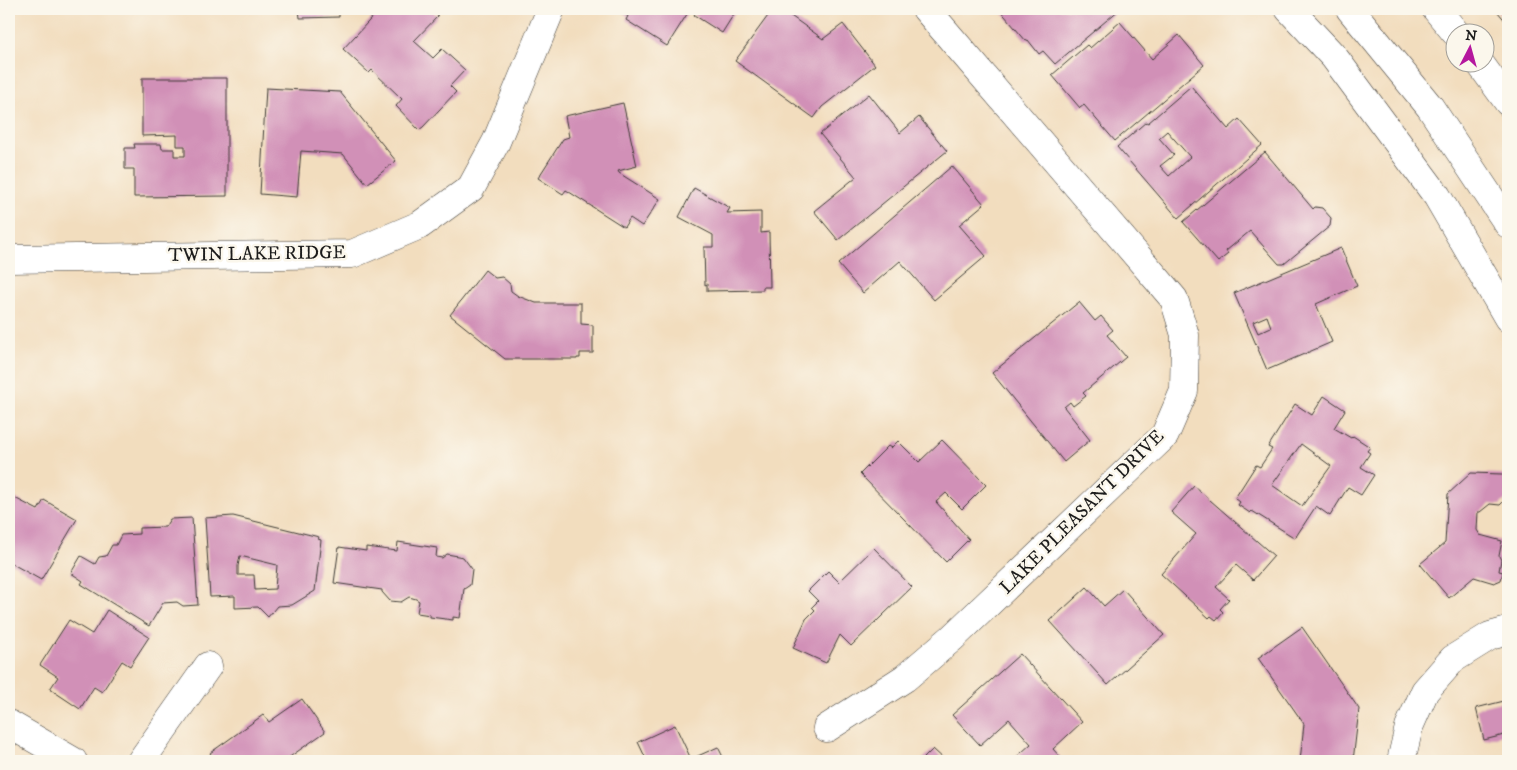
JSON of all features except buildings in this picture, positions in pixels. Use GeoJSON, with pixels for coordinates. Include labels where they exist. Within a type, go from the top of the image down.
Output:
{"type":"FeatureCollection","features":[{"type":"Feature","properties":{"kind":"street","name":"TWIN LAKE RIDGE"},"geometry":{"type":"LineString","coordinates":[[9,259],[352,254],[420,225],[470,188],[496,142],[551,9]]}},
{"type":"Feature","properties":{"kind":"street","name":"LAKE PLEASANT DRIVE"},"geometry":{"type":"LineString","coordinates":[[826,728],[905,678],[952,638],[1165,435],[1184,390],[1185,335],[1174,299],[926,9]]}},
{"type":"Feature","properties":{"kind":"street"},"geometry":{"type":"LineString","coordinates":[[1289,9],[1334,57],[1437,196],[1508,318]]}},
{"type":"Feature","properties":{"kind":"street"},"geometry":{"type":"LineString","coordinates":[[1350,9],[1430,107],[1508,224]]}},
{"type":"Feature","properties":{"kind":"street"},"geometry":{"type":"LineString","coordinates":[[1436,9],[1447,22]]}},
{"type":"Feature","properties":{"kind":"street"},"geometry":{"type":"LineString","coordinates":[[1486,72],[1508,102]]}},
{"type":"Feature","properties":{"kind":"street"},"geometry":{"type":"LineString","coordinates":[[1400,761],[1409,727],[1426,690],[1453,659],[1490,636],[1508,631]]}},
{"type":"Feature","properties":{"kind":"street"},"geometry":{"type":"LineString","coordinates":[[141,761],[208,666]]}},
{"type":"Feature","properties":{"kind":"street"},"geometry":{"type":"LineString","coordinates":[[9,724],[73,761]]}}]}
